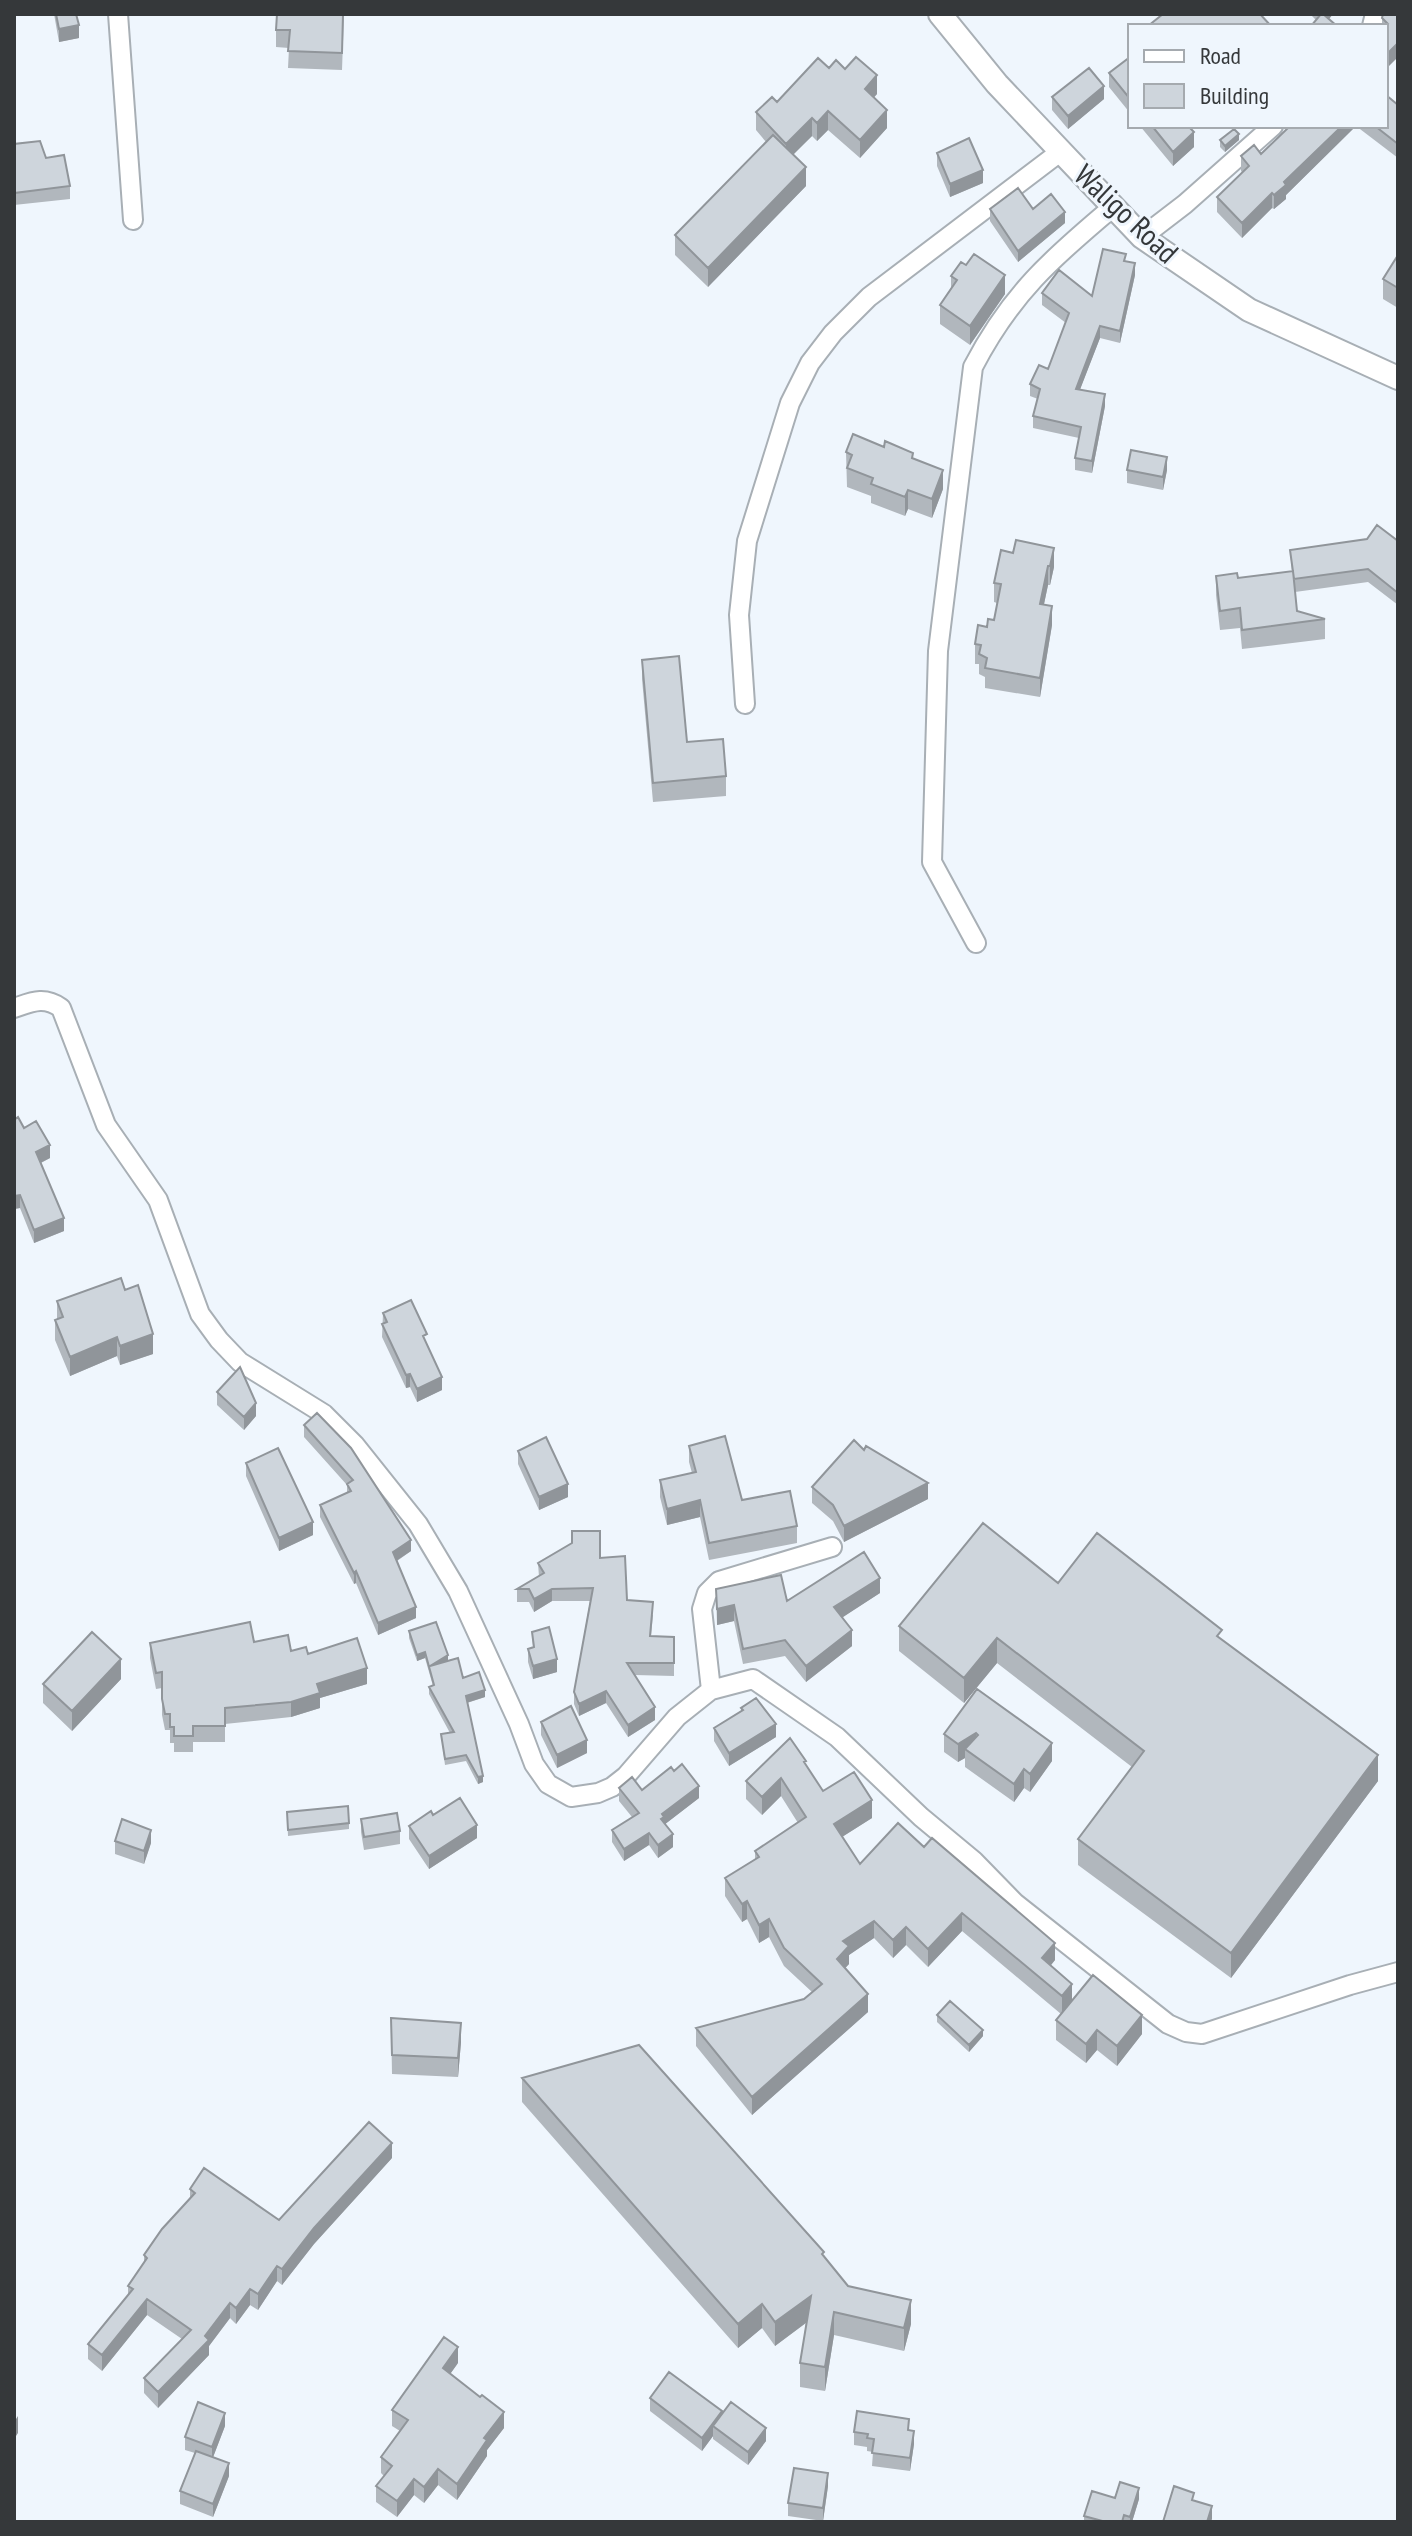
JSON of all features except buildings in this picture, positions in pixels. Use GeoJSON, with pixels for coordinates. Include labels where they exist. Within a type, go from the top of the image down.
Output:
{"type":"FeatureCollection","features":[{"type":"Feature","properties":{"kind":"street"},"geometry":{"type":"LineString","coordinates":[[118,14],[133,220]]}},
{"type":"Feature","properties":{"kind":"street","name":"Waligo Road"},"geometry":{"type":"LineString","coordinates":[[940,14],[997,84],[1142,237],[1249,310],[1398,378]]}},
{"type":"Feature","properties":{"kind":"street"},"geometry":{"type":"LineString","coordinates":[[1142,237],[1185,204],[1271,128]]}},
{"type":"Feature","properties":{"kind":"street"},"geometry":{"type":"LineString","coordinates":[[745,704],[739,615],[747,541],[790,403],[810,363],[833,333],[869,297],[1060,152]]}},
{"type":"Feature","properties":{"kind":"street"},"geometry":{"type":"LineString","coordinates":[[976,943],[932,862],[938,651],[973,367],[992,331],[1012,303],[1048,262],[1113,207]]}},
{"type":"Feature","properties":{"kind":"street"},"geometry":{"type":"LineString","coordinates":[[14,1008],[37,1000],[51,1001],[61,1008],[106,1125],[158,1200],[200,1314],[219,1340],[240,1362],[324,1414],[355,1445],[418,1524],[458,1591],[534,1764],[548,1784],[571,1797],[598,1793],[612,1787],[626,1776],[677,1717],[711,1690],[753,1679],[837,1737],[1027,1913],[1168,2024],[1186,2032],[1202,2034],[1398,1972]]}},
{"type":"Feature","properties":{"kind":"street"},"geometry":{"type":"LineString","coordinates":[[711,1690],[702,1609],[707,1593],[719,1581],[832,1547]]}}]}
